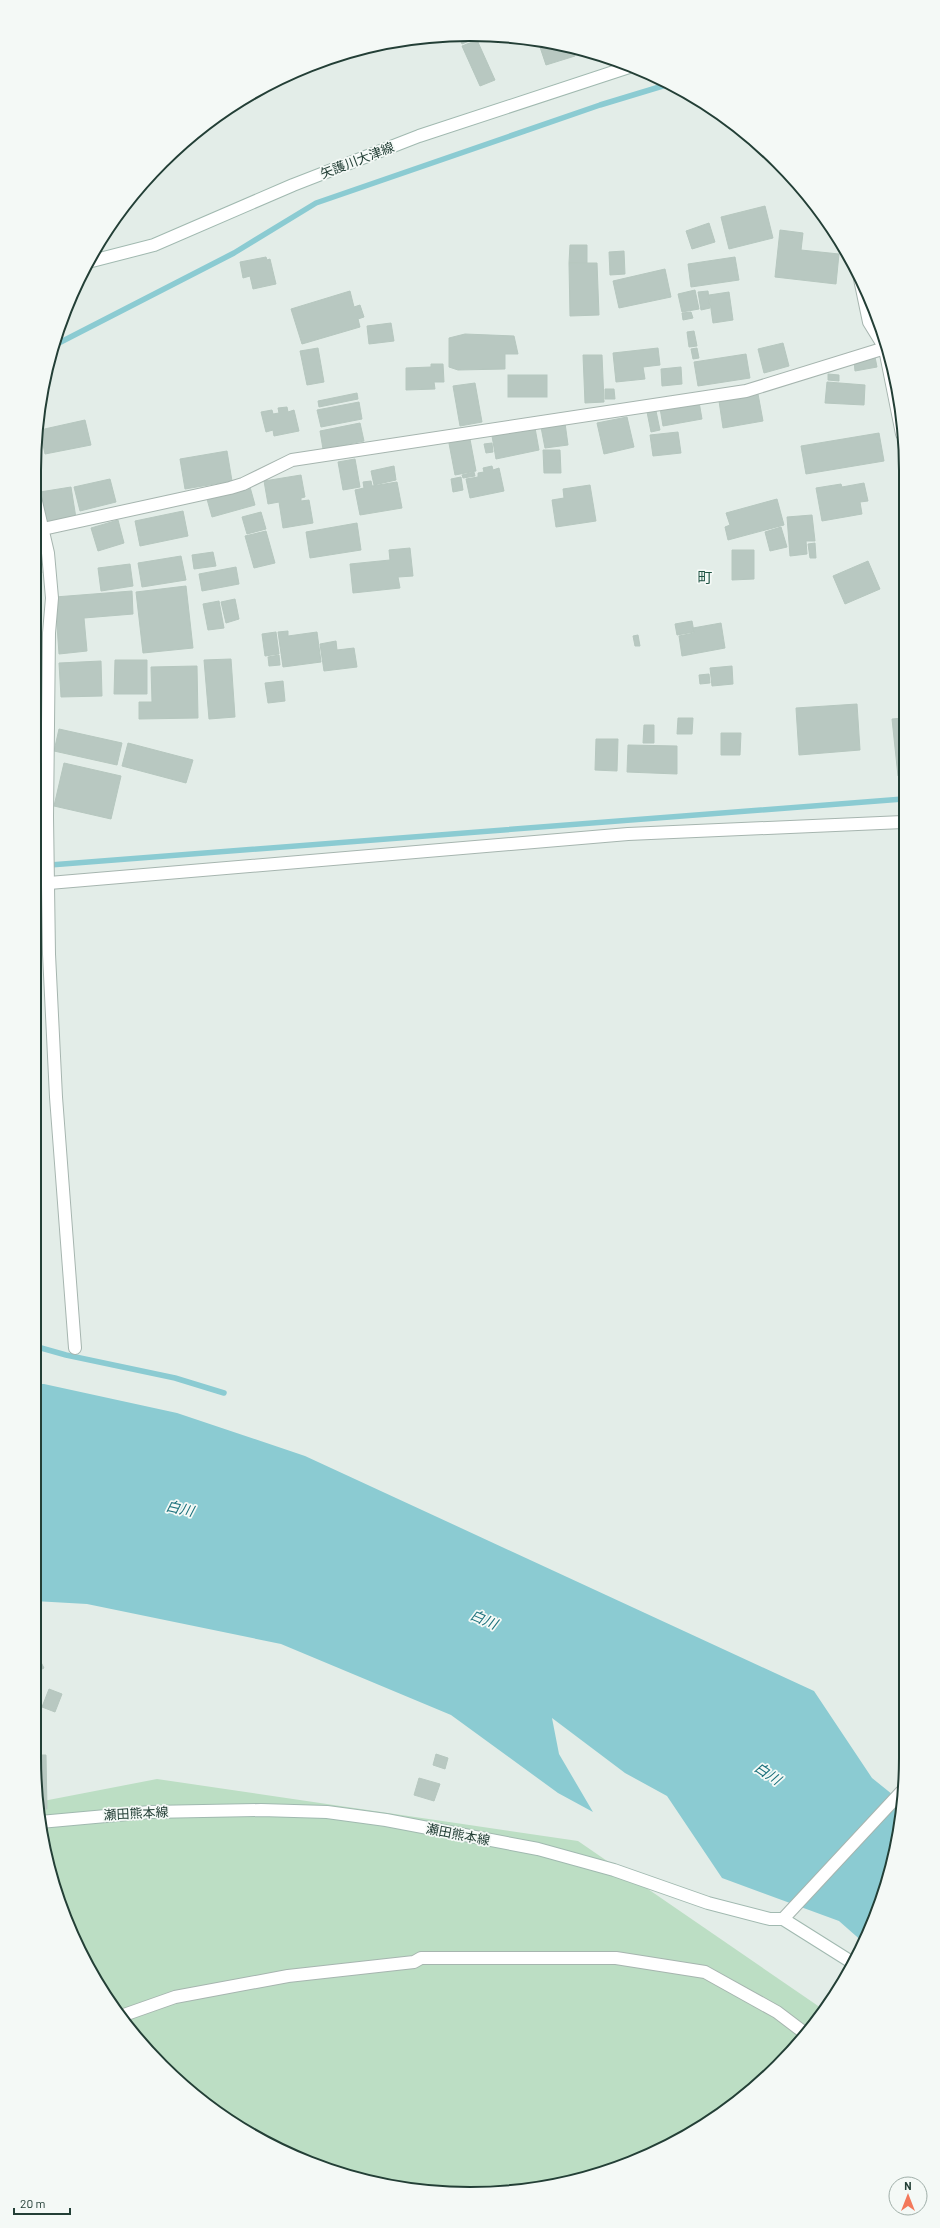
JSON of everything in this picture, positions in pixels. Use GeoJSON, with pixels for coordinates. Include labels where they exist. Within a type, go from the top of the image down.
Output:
{"type":"FeatureCollection","features":[{"type":"Feature","properties":{"kind":"street","name":"矢護川大津線"},"geometry":{"type":"LineString","coordinates":[[95,260],[154,245],[293,184],[419,136],[622,70]]}},
{"type":"Feature","properties":{"kind":"street"},"geometry":{"type":"LineString","coordinates":[[865,304],[869,322],[877,335]]}},
{"type":"Feature","properties":{"kind":"street"},"geometry":{"type":"LineString","coordinates":[[41,530],[230,488],[243,484],[292,460],[746,391],[881,349]]}},
{"type":"Feature","properties":{"kind":"street"},"geometry":{"type":"LineString","coordinates":[[41,538],[48,553],[52,598],[48,657],[47,817],[49,954],[56,1097],[75,1348]]}},
{"type":"Feature","properties":{"kind":"street"},"geometry":{"type":"LineString","coordinates":[[49,884],[628,834],[899,822]]}},
{"type":"Feature","properties":{"kind":"street"},"geometry":{"type":"LineString","coordinates":[[783,1920],[897,1797]]}},
{"type":"Feature","properties":{"kind":"street","name":"瀬田熊本線"},"geometry":{"type":"LineString","coordinates":[[46,1821],[150,1812],[261,1810],[327,1812],[386,1820],[538,1849],[614,1870],[708,1903],[770,1919],[783,1920],[848,1960]]}},
{"type":"Feature","properties":{"kind":"street"},"geometry":{"type":"LineString","coordinates":[[126,2014],[175,1996],[288,1976],[414,1962],[421,1958],[616,1958],[705,1972],[776,2012],[801,2030]]}},
{"type":"Feature","properties":{"kind":"green space"},"geometry":{"type":"Polygon","coordinates":[[[157,1779],[578,1841],[819,2007],[793,2041],[753,2081],[731,2098],[708,2115],[660,2143],[608,2164],[554,2179],[498,2186],[470,2187],[414,2183],[386,2179],[359,2172],[306,2154],[255,2130],[232,2115],[187,2081],[147,2041],[113,1996],[85,1948],[64,1896],[56,1869],[49,1842],[44,1801],[157,1779]]]}},
{"type":"Feature","properties":{"kind":"water","name":"白川"},"geometry":{"type":"Polygon","coordinates":[[[41,1384],[177,1413],[305,1456],[814,1691],[872,1778],[897,1798],[891,1842],[876,1896],[866,1922],[859,1939],[839,1921],[722,1878],[667,1796],[625,1773],[552,1718],[559,1754],[593,1812],[558,1793],[451,1715],[281,1644],[87,1604],[41,1601],[41,1384]]]}},
{"type":"Feature","properties":{"kind":"building"},"geometry":{"type":"Polygon","coordinates":[[[461,41],[469,41],[462,44],[461,41]]]}},
{"type":"Feature","properties":{"kind":"building"},"geometry":{"type":"Polygon","coordinates":[[[478,41],[495,80],[480,86],[462,46],[478,41]]]}},
{"type":"Feature","properties":{"kind":"building"},"geometry":{"type":"Polygon","coordinates":[[[540,47],[575,54],[575,56],[546,65],[540,47]]]}},
{"type":"Feature","properties":{"kind":"building"},"geometry":{"type":"Polygon","coordinates":[[[765,206],[773,238],[729,249],[721,217],[765,206]]]}},
{"type":"Feature","properties":{"kind":"building"},"geometry":{"type":"Polygon","coordinates":[[[709,223],[715,242],[692,249],[686,231],[709,223]]]}},
{"type":"Feature","properties":{"kind":"building"},"geometry":{"type":"Polygon","coordinates":[[[780,230],[803,233],[801,250],[839,254],[836,284],[775,277],[780,230]]]}},
{"type":"Feature","properties":{"kind":"building"},"geometry":{"type":"Polygon","coordinates":[[[570,245],[587,245],[587,264],[569,263],[570,245]]]}},
{"type":"Feature","properties":{"kind":"building"},"geometry":{"type":"Polygon","coordinates":[[[624,251],[625,274],[610,275],[609,252],[624,251]]]}},
{"type":"Feature","properties":{"kind":"building"},"geometry":{"type":"Polygon","coordinates":[[[266,257],[267,260],[270,259],[276,284],[253,289],[250,276],[243,278],[240,262],[266,257]]]}},
{"type":"Feature","properties":{"kind":"building"},"geometry":{"type":"Polygon","coordinates":[[[735,257],[739,280],[691,287],[688,264],[735,257]]]}},
{"type":"Feature","properties":{"kind":"building"},"geometry":{"type":"Polygon","coordinates":[[[569,263],[597,263],[599,315],[570,316],[569,263]]]}},
{"type":"Feature","properties":{"kind":"building"},"geometry":{"type":"Polygon","coordinates":[[[665,269],[671,297],[619,308],[613,281],[665,269]]]}},
{"type":"Feature","properties":{"kind":"building"},"geometry":{"type":"Polygon","coordinates":[[[695,290],[699,309],[682,312],[678,294],[695,290]]]}},
{"type":"Feature","properties":{"kind":"building"},"geometry":{"type":"Polygon","coordinates":[[[350,291],[354,307],[360,305],[364,317],[358,319],[360,327],[302,344],[291,309],[350,291]]]}},
{"type":"Feature","properties":{"kind":"building"},"geometry":{"type":"Polygon","coordinates":[[[708,291],[710,308],[701,310],[698,292],[708,291]]]}},
{"type":"Feature","properties":{"kind":"building"},"geometry":{"type":"Polygon","coordinates":[[[729,292],[733,320],[713,323],[709,295],[729,292]]]}},
{"type":"Feature","properties":{"kind":"building"},"geometry":{"type":"Polygon","coordinates":[[[691,312],[693,318],[683,320],[682,313],[691,312]]]}},
{"type":"Feature","properties":{"kind":"building"},"geometry":{"type":"Polygon","coordinates":[[[391,323],[394,341],[369,344],[367,326],[391,323]]]}},
{"type":"Feature","properties":{"kind":"building"},"geometry":{"type":"Polygon","coordinates":[[[694,331],[697,346],[689,347],[687,332],[694,331]]]}},
{"type":"Feature","properties":{"kind":"building"},"geometry":{"type":"Polygon","coordinates":[[[465,334],[514,336],[518,354],[505,354],[505,369],[458,370],[449,367],[449,338],[465,334]]]}},
{"type":"Feature","properties":{"kind":"building"},"geometry":{"type":"Polygon","coordinates":[[[783,343],[789,366],[764,373],[758,349],[783,343]]]}},
{"type":"Feature","properties":{"kind":"building"},"geometry":{"type":"Polygon","coordinates":[[[318,348],[324,382],[307,385],[300,351],[318,348]]]}},
{"type":"Feature","properties":{"kind":"building"},"geometry":{"type":"Polygon","coordinates":[[[658,348],[660,365],[643,367],[645,379],[616,382],[613,353],[658,348]]]}},
{"type":"Feature","properties":{"kind":"building"},"geometry":{"type":"Polygon","coordinates":[[[697,348],[699,358],[693,359],[691,349],[697,348]]]}},
{"type":"Feature","properties":{"kind":"building"},"geometry":{"type":"Polygon","coordinates":[[[746,354],[750,378],[698,386],[694,362],[746,354]]]}},
{"type":"Feature","properties":{"kind":"building"},"geometry":{"type":"Polygon","coordinates":[[[583,355],[602,355],[604,402],[585,403],[583,355]]]}},
{"type":"Feature","properties":{"kind":"building"},"geometry":{"type":"Polygon","coordinates":[[[875,357],[877,367],[855,371],[854,361],[875,357]]]}},
{"type":"Feature","properties":{"kind":"building"},"geometry":{"type":"Polygon","coordinates":[[[431,364],[443,364],[444,382],[434,382],[435,389],[406,390],[406,368],[431,367],[431,364]]]}},
{"type":"Feature","properties":{"kind":"building"},"geometry":{"type":"Polygon","coordinates":[[[681,367],[682,384],[662,386],[661,369],[681,367]]]}},
{"type":"Feature","properties":{"kind":"building"},"geometry":{"type":"Polygon","coordinates":[[[828,374],[839,375],[839,381],[828,380],[828,374]]]}},
{"type":"Feature","properties":{"kind":"building"},"geometry":{"type":"Polygon","coordinates":[[[508,375],[547,375],[547,397],[508,397],[508,375]]]}},
{"type":"Feature","properties":{"kind":"building"},"geometry":{"type":"Polygon","coordinates":[[[827,382],[865,385],[864,405],[825,403],[827,382]]]}},
{"type":"Feature","properties":{"kind":"building"},"geometry":{"type":"Polygon","coordinates":[[[475,383],[482,422],[460,426],[453,386],[475,383]]]}},
{"type":"Feature","properties":{"kind":"building"},"geometry":{"type":"Polygon","coordinates":[[[605,389],[614,389],[615,399],[605,399],[605,389]]]}},
{"type":"Feature","properties":{"kind":"building"},"geometry":{"type":"Polygon","coordinates":[[[357,393],[358,399],[319,407],[318,401],[357,393]]]}},
{"type":"Feature","properties":{"kind":"building"},"geometry":{"type":"Polygon","coordinates":[[[758,394],[763,421],[723,428],[719,401],[758,394]]]}},
{"type":"Feature","properties":{"kind":"building"},"geometry":{"type":"Polygon","coordinates":[[[359,402],[362,419],[321,427],[317,410],[359,402]]]}},
{"type":"Feature","properties":{"kind":"building"},"geometry":{"type":"Polygon","coordinates":[[[699,402],[702,419],[663,426],[660,408],[699,402]]]}},
{"type":"Feature","properties":{"kind":"building"},"geometry":{"type":"Polygon","coordinates":[[[287,407],[288,412],[294,410],[299,431],[274,436],[273,430],[266,432],[261,412],[272,410],[273,414],[279,413],[278,408],[287,407]]]}},
{"type":"Feature","properties":{"kind":"building"},"geometry":{"type":"Polygon","coordinates":[[[656,411],[660,430],[651,432],[647,412],[656,411]]]}},
{"type":"Feature","properties":{"kind":"building"},"geometry":{"type":"Polygon","coordinates":[[[627,417],[634,447],[604,454],[597,423],[627,417]]]}},
{"type":"Feature","properties":{"kind":"building"},"geometry":{"type":"Polygon","coordinates":[[[85,420],[91,445],[45,454],[42,440],[43,429],[85,420]]]}},
{"type":"Feature","properties":{"kind":"building"},"geometry":{"type":"Polygon","coordinates":[[[360,423],[364,441],[323,449],[320,431],[360,423]]]}},
{"type":"Feature","properties":{"kind":"building"},"geometry":{"type":"Polygon","coordinates":[[[565,423],[568,445],[545,448],[541,427],[565,423]]]}},
{"type":"Feature","properties":{"kind":"building"},"geometry":{"type":"Polygon","coordinates":[[[535,428],[539,450],[496,459],[492,436],[535,428]]]}},
{"type":"Feature","properties":{"kind":"building"},"geometry":{"type":"Polygon","coordinates":[[[678,432],[681,453],[653,456],[650,435],[678,432]]]}},
{"type":"Feature","properties":{"kind":"building"},"geometry":{"type":"Polygon","coordinates":[[[879,433],[884,461],[806,474],[801,446],[879,433]]]}},
{"type":"Feature","properties":{"kind":"building"},"geometry":{"type":"Polygon","coordinates":[[[469,434],[476,471],[455,475],[448,438],[469,434]]]}},
{"type":"Feature","properties":{"kind":"building"},"geometry":{"type":"Polygon","coordinates":[[[492,443],[493,452],[486,453],[484,444],[492,443]]]}},
{"type":"Feature","properties":{"kind":"building"},"geometry":{"type":"Polygon","coordinates":[[[543,450],[560,450],[561,473],[544,473],[543,450]]]}},
{"type":"Feature","properties":{"kind":"building"},"geometry":{"type":"Polygon","coordinates":[[[227,451],[232,481],[185,489],[180,459],[227,451]]]}},
{"type":"Feature","properties":{"kind":"building"},"geometry":{"type":"Polygon","coordinates":[[[355,459],[360,487],[343,490],[338,462],[355,459]]]}},
{"type":"Feature","properties":{"kind":"building"},"geometry":{"type":"Polygon","coordinates":[[[394,466],[396,480],[374,485],[371,471],[394,466]]]}},
{"type":"Feature","properties":{"kind":"building"},"geometry":{"type":"Polygon","coordinates":[[[492,466],[493,470],[499,468],[504,491],[470,498],[466,479],[478,477],[478,473],[484,472],[483,468],[492,466]]]}},
{"type":"Feature","properties":{"kind":"building"},"geometry":{"type":"Polygon","coordinates":[[[474,472],[475,476],[463,478],[462,475],[474,472]]]}},
{"type":"Feature","properties":{"kind":"building"},"geometry":{"type":"Polygon","coordinates":[[[301,475],[305,497],[301,498],[301,501],[309,500],[313,523],[283,528],[279,502],[268,504],[264,481],[301,475]]]}},
{"type":"Feature","properties":{"kind":"building"},"geometry":{"type":"Polygon","coordinates":[[[461,477],[463,490],[453,492],[451,479],[461,477]]]}},
{"type":"Feature","properties":{"kind":"building"},"geometry":{"type":"Polygon","coordinates":[[[110,479],[116,502],[80,511],[74,487],[110,479]]]}},
{"type":"Feature","properties":{"kind":"building"},"geometry":{"type":"Polygon","coordinates":[[[371,481],[372,486],[397,482],[402,508],[360,515],[355,490],[364,488],[363,482],[371,481]]]}},
{"type":"Feature","properties":{"kind":"building"},"geometry":{"type":"Polygon","coordinates":[[[864,483],[868,501],[860,502],[862,514],[822,521],[816,488],[841,484],[842,487],[864,483]]]}},
{"type":"Feature","properties":{"kind":"building"},"geometry":{"type":"Polygon","coordinates":[[[590,485],[596,521],[556,527],[552,500],[564,498],[563,489],[590,485]]]}},
{"type":"Feature","properties":{"kind":"building"},"geometry":{"type":"Polygon","coordinates":[[[71,487],[76,518],[45,523],[41,492],[71,487]]]}},
{"type":"Feature","properties":{"kind":"building"},"geometry":{"type":"Polygon","coordinates":[[[250,487],[255,505],[212,517],[207,499],[250,487]]]}},
{"type":"Feature","properties":{"kind":"building"},"geometry":{"type":"Polygon","coordinates":[[[777,499],[784,525],[728,540],[725,527],[730,525],[726,513],[777,499]]]}},
{"type":"Feature","properties":{"kind":"building"},"geometry":{"type":"Polygon","coordinates":[[[183,511],[188,536],[140,546],[135,521],[183,511]]]}},
{"type":"Feature","properties":{"kind":"building"},"geometry":{"type":"Polygon","coordinates":[[[261,512],[266,529],[247,534],[242,517],[261,512]]]}},
{"type":"Feature","properties":{"kind":"building"},"geometry":{"type":"Polygon","coordinates":[[[812,515],[815,541],[806,541],[807,554],[790,556],[787,517],[812,515]]]}},
{"type":"Feature","properties":{"kind":"building"},"geometry":{"type":"Polygon","coordinates":[[[118,520],[124,543],[98,551],[91,528],[118,520]]]}},
{"type":"Feature","properties":{"kind":"building"},"geometry":{"type":"Polygon","coordinates":[[[357,523],[361,550],[310,558],[306,532],[357,523]]]}},
{"type":"Feature","properties":{"kind":"building"},"geometry":{"type":"Polygon","coordinates":[[[781,527],[787,547],[770,551],[765,532],[781,527]]]}},
{"type":"Feature","properties":{"kind":"building"},"geometry":{"type":"Polygon","coordinates":[[[266,531],[275,563],[254,568],[245,536],[266,531]]]}},
{"type":"Feature","properties":{"kind":"building"},"geometry":{"type":"Polygon","coordinates":[[[815,543],[816,558],[810,558],[808,544],[815,543]]]}},
{"type":"Feature","properties":{"kind":"building"},"geometry":{"type":"Polygon","coordinates":[[[410,548],[413,576],[398,577],[400,588],[353,593],[350,564],[390,560],[389,550],[410,548]]]}},
{"type":"Feature","properties":{"kind":"building"},"geometry":{"type":"Polygon","coordinates":[[[732,550],[754,550],[754,579],[732,580],[732,550]]]}},
{"type":"Feature","properties":{"kind":"building"},"geometry":{"type":"Polygon","coordinates":[[[213,552],[216,566],[194,569],[192,555],[213,552]]]}},
{"type":"Feature","properties":{"kind":"building"},"geometry":{"type":"Polygon","coordinates":[[[181,556],[186,580],[142,587],[138,563],[181,556]]]}},
{"type":"Feature","properties":{"kind":"building"},"geometry":{"type":"Polygon","coordinates":[[[868,561],[880,589],[845,604],[833,576],[868,561]]]}},
{"type":"Feature","properties":{"kind":"building"},"geometry":{"type":"Polygon","coordinates":[[[130,564],[133,586],[101,591],[98,568],[130,564]]]}},
{"type":"Feature","properties":{"kind":"building"},"geometry":{"type":"Polygon","coordinates":[[[236,567],[239,584],[202,591],[199,574],[236,567]]]}},
{"type":"Feature","properties":{"kind":"building"},"geometry":{"type":"Polygon","coordinates":[[[186,586],[193,648],[143,653],[136,592],[186,586]]]}},
{"type":"Feature","properties":{"kind":"building"},"geometry":{"type":"Polygon","coordinates":[[[132,591],[133,614],[84,618],[87,651],[59,654],[55,597],[132,591]]]}},
{"type":"Feature","properties":{"kind":"building"},"geometry":{"type":"Polygon","coordinates":[[[235,599],[239,619],[226,623],[221,602],[235,599]]]}},
{"type":"Feature","properties":{"kind":"building"},"geometry":{"type":"Polygon","coordinates":[[[219,601],[224,628],[208,630],[203,604],[219,601]]]}},
{"type":"Feature","properties":{"kind":"building"},"geometry":{"type":"Polygon","coordinates":[[[692,621],[694,632],[677,635],[675,624],[692,621]]]}},
{"type":"Feature","properties":{"kind":"building"},"geometry":{"type":"Polygon","coordinates":[[[721,623],[725,648],[682,656],[679,636],[694,633],[693,628],[721,623]]]}},
{"type":"Feature","properties":{"kind":"building"},"geometry":{"type":"Polygon","coordinates":[[[288,631],[288,636],[317,632],[321,662],[283,667],[278,632],[288,631]]]}},
{"type":"Feature","properties":{"kind":"building"},"geometry":{"type":"Polygon","coordinates":[[[276,632],[279,654],[265,656],[262,634],[276,632]]]}},
{"type":"Feature","properties":{"kind":"building"},"geometry":{"type":"Polygon","coordinates":[[[638,635],[640,646],[635,646],[633,636],[638,635]]]}},
{"type":"Feature","properties":{"kind":"building"},"geometry":{"type":"Polygon","coordinates":[[[336,641],[337,650],[354,648],[357,667],[324,671],[320,644],[336,641]]]}},
{"type":"Feature","properties":{"kind":"building"},"geometry":{"type":"Polygon","coordinates":[[[279,655],[280,665],[269,666],[268,657],[279,655]]]}},
{"type":"Feature","properties":{"kind":"building"},"geometry":{"type":"Polygon","coordinates":[[[231,659],[235,717],[209,719],[204,660],[231,659]]]}},
{"type":"Feature","properties":{"kind":"building"},"geometry":{"type":"Polygon","coordinates":[[[115,660],[147,660],[147,694],[114,694],[115,660]]]}},
{"type":"Feature","properties":{"kind":"building"},"geometry":{"type":"Polygon","coordinates":[[[101,661],[102,696],[61,697],[59,663],[101,661]]]}},
{"type":"Feature","properties":{"kind":"building"},"geometry":{"type":"Polygon","coordinates":[[[197,666],[198,718],[139,719],[139,702],[152,702],[151,667],[197,666]]]}},
{"type":"Feature","properties":{"kind":"building"},"geometry":{"type":"Polygon","coordinates":[[[732,666],[733,684],[712,686],[710,668],[732,666]]]}},
{"type":"Feature","properties":{"kind":"building"},"geometry":{"type":"Polygon","coordinates":[[[709,674],[710,683],[700,684],[699,675],[709,674]]]}},
{"type":"Feature","properties":{"kind":"building"},"geometry":{"type":"Polygon","coordinates":[[[283,681],[285,701],[268,703],[265,683],[283,681]]]}},
{"type":"Feature","properties":{"kind":"building"},"geometry":{"type":"Polygon","coordinates":[[[857,704],[860,750],[799,755],[796,708],[857,704]]]}},
{"type":"Feature","properties":{"kind":"building"},"geometry":{"type":"Polygon","coordinates":[[[678,718],[693,718],[692,734],[677,734],[678,718]]]}},
{"type":"Feature","properties":{"kind":"building"},"geometry":{"type":"Polygon","coordinates":[[[899,718],[898,776],[892,719],[899,718]]]}},
{"type":"Feature","properties":{"kind":"building"},"geometry":{"type":"Polygon","coordinates":[[[644,725],[654,725],[654,743],[643,743],[644,725]]]}},
{"type":"Feature","properties":{"kind":"building"},"geometry":{"type":"Polygon","coordinates":[[[59,729],[122,743],[117,765],[54,751],[59,729]]]}},
{"type":"Feature","properties":{"kind":"building"},"geometry":{"type":"Polygon","coordinates":[[[721,733],[741,733],[740,755],[721,755],[721,733]]]}},
{"type":"Feature","properties":{"kind":"building"},"geometry":{"type":"Polygon","coordinates":[[[596,739],[618,739],[617,771],[595,770],[596,739]]]}},
{"type":"Feature","properties":{"kind":"building"},"geometry":{"type":"Polygon","coordinates":[[[128,743],[193,760],[186,783],[122,766],[128,743]]]}},
{"type":"Feature","properties":{"kind":"building"},"geometry":{"type":"Polygon","coordinates":[[[628,745],[677,746],[677,774],[627,772],[628,745]]]}},
{"type":"Feature","properties":{"kind":"building"},"geometry":{"type":"Polygon","coordinates":[[[41,761],[43,761],[41,777],[41,761]]]}},
{"type":"Feature","properties":{"kind":"building"},"geometry":{"type":"Polygon","coordinates":[[[64,763],[121,776],[111,819],[54,806],[64,763]]]}},
{"type":"Feature","properties":{"kind":"building"},"geometry":{"type":"Polygon","coordinates":[[[41,1662],[44,1668],[41,1670],[41,1662]]]}},
{"type":"Feature","properties":{"kind":"building"},"geometry":{"type":"Polygon","coordinates":[[[49,1689],[62,1694],[55,1712],[42,1707],[49,1689]]]}},
{"type":"Feature","properties":{"kind":"building"},"geometry":{"type":"Polygon","coordinates":[[[436,1754],[448,1758],[445,1769],[433,1765],[436,1754]]]}},
{"type":"Feature","properties":{"kind":"building"},"geometry":{"type":"Polygon","coordinates":[[[41,1755],[46,1755],[47,1809],[44,1809],[41,1755]]]}},
{"type":"Feature","properties":{"kind":"building"},"geometry":{"type":"Polygon","coordinates":[[[419,1778],[440,1784],[434,1801],[414,1795],[419,1778]]]}},
{"type":"Feature","properties":{"kind":"waterway"},"geometry":{"type":"LineString","coordinates":[[61,342],[234,253],[316,203],[600,105],[662,86]]}},
{"type":"Feature","properties":{"kind":"waterway"},"geometry":{"type":"LineString","coordinates":[[50,865],[899,799]]}},
{"type":"Feature","properties":{"kind":"waterway"},"geometry":{"type":"LineString","coordinates":[[41,1348],[66,1355],[175,1378],[224,1393]]}},
{"type":"Feature","properties":{"kind":"district","name":"町"},"geometry":{"type":"Point","coordinates":[705,577]}}]}
